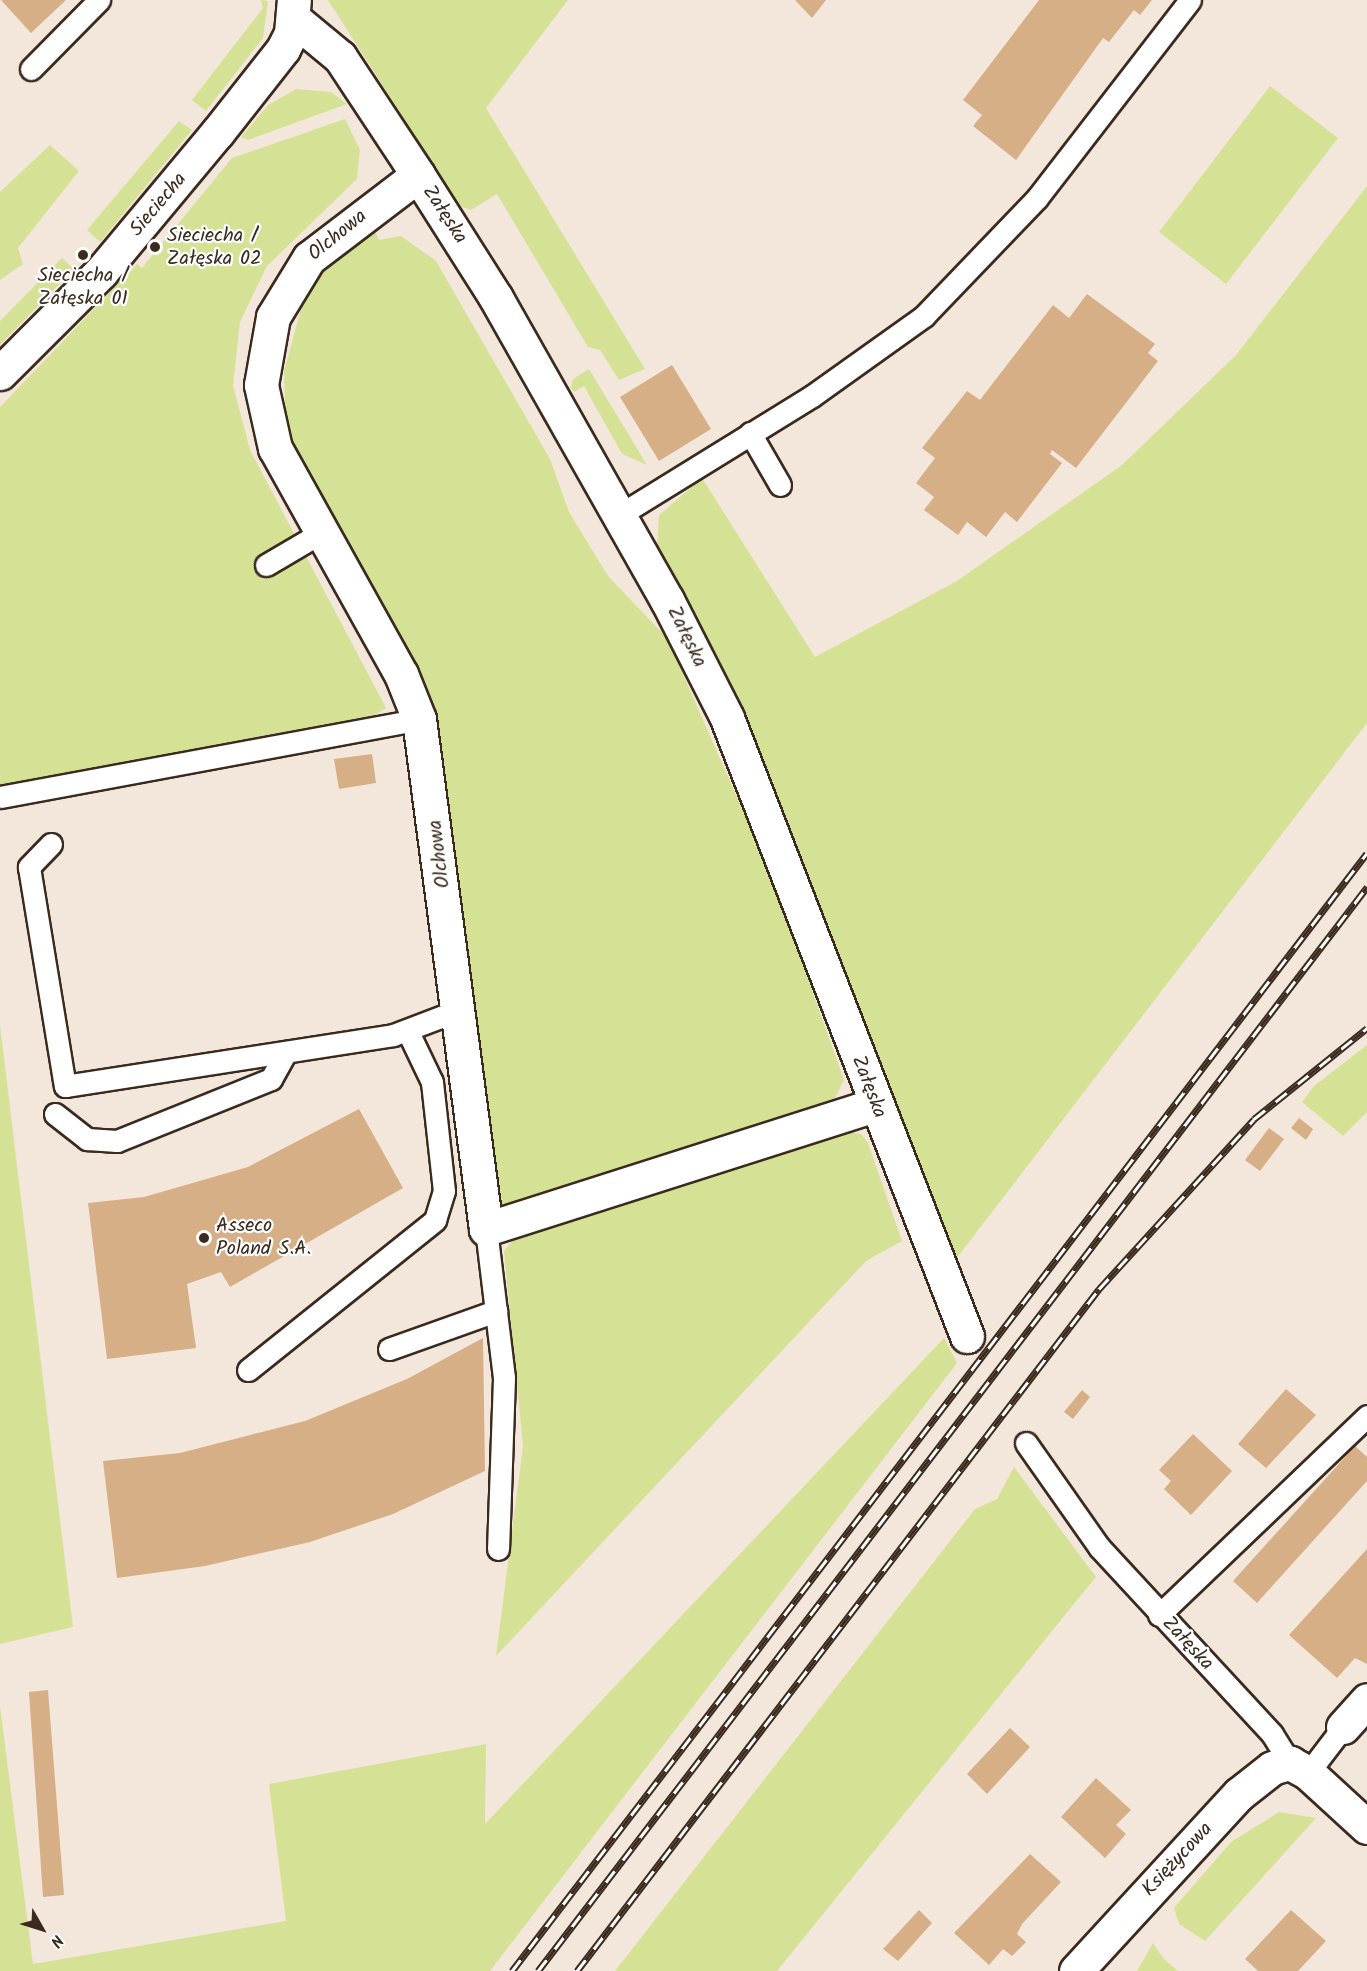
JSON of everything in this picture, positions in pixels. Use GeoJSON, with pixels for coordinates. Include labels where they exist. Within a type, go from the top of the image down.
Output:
{"type":"FeatureCollection","features":[{"type":"Feature","properties":{"kind":"street","name":"Załęska"},"geometry":{"type":"LineString","coordinates":[[294,9],[340,57],[496,298],[621,514],[727,718],[875,1105],[967,1336]]}},
{"type":"Feature","properties":{"kind":"street","name":"Sieciecha"},"geometry":{"type":"LineString","coordinates":[[0,374],[58,319],[159,205],[283,49],[294,9]]}},
{"type":"Feature","properties":{"kind":"street","name":"Olchowa"},"geometry":{"type":"LineString","coordinates":[[418,175],[309,258],[273,317],[262,354],[261,385],[275,448],[322,532],[419,719],[486,1229]]}},
{"type":"Feature","properties":{"kind":"street"},"geometry":{"type":"LineString","coordinates":[[486,1229],[875,1105]]}},
{"type":"Feature","properties":{"kind":"street"},"geometry":{"type":"LineString","coordinates":[[1343,1728],[1367,1700]]}},
{"type":"Feature","properties":{"kind":"street","name":"Księżycowa"},"geometry":{"type":"LineString","coordinates":[[1076,1971],[1239,1794],[1272,1768],[1299,1768]]}},
{"type":"Feature","properties":{"kind":"street","name":"Załęska"},"geometry":{"type":"LineString","coordinates":[[1299,1768],[1367,1827]]}},
{"type":"Feature","properties":{"kind":"lane"},"geometry":{"type":"LineString","coordinates":[[31,69],[99,0]]}},
{"type":"Feature","properties":{"kind":"lane"},"geometry":{"type":"LineString","coordinates":[[621,514],[750,433],[924,316],[986,258],[1190,0]]}},
{"type":"Feature","properties":{"kind":"lane"},"geometry":{"type":"LineString","coordinates":[[750,433],[780,485]]}},
{"type":"Feature","properties":{"kind":"lane"},"geometry":{"type":"LineString","coordinates":[[266,565],[322,532]]}},
{"type":"Feature","properties":{"kind":"lane"},"geometry":{"type":"LineString","coordinates":[[0,797],[419,719]]}},
{"type":"Feature","properties":{"kind":"lane"},"geometry":{"type":"LineString","coordinates":[[51,844],[29,867],[64,1086],[408,1032],[459,1010]]}},
{"type":"Feature","properties":{"kind":"lane"},"geometry":{"type":"LineString","coordinates":[[248,1370],[435,1220],[444,1191],[432,1082],[408,1032]]}},
{"type":"Feature","properties":{"kind":"lane"},"geometry":{"type":"LineString","coordinates":[[55,1114],[87,1138],[117,1141],[271,1079],[286,1052]]}},
{"type":"Feature","properties":{"kind":"lane"},"geometry":{"type":"LineString","coordinates":[[486,1229],[504,1378],[498,1549]]}},
{"type":"Feature","properties":{"kind":"lane"},"geometry":{"type":"LineString","coordinates":[[389,1348],[496,1311]]}},
{"type":"Feature","properties":{"kind":"lane"},"geometry":{"type":"LineString","coordinates":[[1159,1615],[1367,1416]]}},
{"type":"Feature","properties":{"kind":"lane","name":"Załęska"},"geometry":{"type":"LineString","coordinates":[[1026,1443],[1099,1547],[1159,1615],[1272,1734],[1299,1768]]}},
{"type":"Feature","properties":{"kind":"lane"},"geometry":{"type":"LineString","coordinates":[[1299,1768],[1343,1728]]}},
{"type":"Feature","properties":{"kind":"green space"},"geometry":{"type":"Polygon","coordinates":[[[261,0],[268,1],[263,38],[206,111],[192,100],[263,8],[261,0]]]}},
{"type":"Feature","properties":{"kind":"green space"},"geometry":{"type":"Polygon","coordinates":[[[328,0],[568,0],[486,108],[645,369],[619,380],[600,350],[588,347],[497,194],[471,210],[460,206],[328,0]]]}},
{"type":"Feature","properties":{"kind":"green space"},"geometry":{"type":"Polygon","coordinates":[[[1270,86],[1338,138],[1226,284],[1159,232],[1270,86]]]}},
{"type":"Feature","properties":{"kind":"green space"},"geometry":{"type":"Polygon","coordinates":[[[296,89],[331,92],[347,104],[248,140],[241,137],[268,105],[296,89]]]}},
{"type":"Feature","properties":{"kind":"green space"},"geometry":{"type":"Polygon","coordinates":[[[345,119],[360,150],[357,179],[267,266],[240,322],[233,385],[250,450],[386,708],[362,723],[0,790],[0,407],[137,264],[142,268],[232,158],[345,119]]]}},
{"type":"Feature","properties":{"kind":"green space"},"geometry":{"type":"Polygon","coordinates":[[[179,121],[192,130],[100,242],[87,230],[179,121]]]}},
{"type":"Feature","properties":{"kind":"green space"},"geometry":{"type":"Polygon","coordinates":[[[50,145],[79,171],[18,248],[23,264],[0,280],[0,192],[50,145]]]}},
{"type":"Feature","properties":{"kind":"green space"},"geometry":{"type":"Polygon","coordinates":[[[1367,186],[1367,723],[956,1259],[750,728],[657,546],[659,515],[702,478],[815,657],[957,581],[1122,465],[1236,355],[1367,186]]]}},
{"type":"Feature","properties":{"kind":"green space"},"geometry":{"type":"Polygon","coordinates":[[[374,229],[379,240],[401,236],[436,261],[550,459],[569,512],[608,576],[667,638],[769,870],[844,1080],[834,1100],[502,1206],[434,714],[416,669],[293,442],[285,407],[284,371],[304,298],[323,269],[374,229]]]}},
{"type":"Feature","properties":{"kind":"green space"},"geometry":{"type":"Polygon","coordinates":[[[62,258],[74,269],[0,345],[0,321],[62,258]]]}},
{"type":"Feature","properties":{"kind":"green space"},"geometry":{"type":"Polygon","coordinates":[[[589,369],[647,465],[622,454],[584,386],[574,392],[571,388],[573,379],[589,369]]]}},
{"type":"Feature","properties":{"kind":"green space"},"geometry":{"type":"Polygon","coordinates":[[[0,1025],[73,1627],[0,1644],[0,1025]]]}},
{"type":"Feature","properties":{"kind":"green space"},"geometry":{"type":"Polygon","coordinates":[[[1367,1045],[1367,1112],[1343,1136],[1302,1102],[1314,1086],[1367,1045]]]}},
{"type":"Feature","properties":{"kind":"green space"},"geometry":{"type":"Polygon","coordinates":[[[843,1132],[861,1134],[868,1143],[902,1241],[866,1261],[496,1656],[523,1446],[504,1251],[514,1239],[843,1132]]]}},
{"type":"Feature","properties":{"kind":"green space"},"geometry":{"type":"Polygon","coordinates":[[[944,1338],[957,1363],[490,1971],[0,1971],[0,1706],[33,1964],[286,1921],[269,1784],[486,1744],[485,1824],[944,1338]]]}},
{"type":"Feature","properties":{"kind":"green space"},"geometry":{"type":"Polygon","coordinates":[[[1014,1467],[1096,1577],[777,1971],[615,1971],[975,1509],[997,1499],[1014,1467]]]}},
{"type":"Feature","properties":{"kind":"green space"},"geometry":{"type":"Polygon","coordinates":[[[1279,1812],[1316,1818],[1205,1941],[1179,1924],[1174,1908],[1231,1842],[1279,1812]]]}},
{"type":"Feature","properties":{"kind":"green space"},"geometry":{"type":"Polygon","coordinates":[[[1153,1943],[1163,1958],[1178,1971],[1137,1971],[1153,1943]]]}},
{"type":"Feature","properties":{"kind":"building"},"geometry":{"type":"Polygon","coordinates":[[[1,0],[66,0],[31,33],[1,0]]]}},
{"type":"Feature","properties":{"kind":"building"},"geometry":{"type":"Polygon","coordinates":[[[795,0],[826,0],[812,18],[795,0]]]}},
{"type":"Feature","properties":{"kind":"building"},"geometry":{"type":"Polygon","coordinates":[[[1039,0],[1152,0],[1140,15],[1134,10],[1109,42],[1103,38],[1016,160],[973,126],[982,115],[963,100],[1039,0]]]}},
{"type":"Feature","properties":{"kind":"building"},"geometry":{"type":"Polygon","coordinates":[[[1087,294],[1155,344],[1148,353],[1158,361],[1076,468],[1052,450],[1050,454],[1062,463],[1017,522],[1005,512],[986,537],[967,522],[958,535],[924,510],[934,497],[916,483],[935,458],[922,448],[967,391],[980,400],[1053,305],[1069,318],[1087,294]]]}},
{"type":"Feature","properties":{"kind":"building"},"geometry":{"type":"Polygon","coordinates":[[[672,365],[711,429],[659,461],[620,397],[672,365]]]}},
{"type":"Feature","properties":{"kind":"building"},"geometry":{"type":"Polygon","coordinates":[[[372,754],[376,783],[339,789],[334,759],[372,754]]]}},
{"type":"Feature","properties":{"kind":"building","name":"Asseco Poland S.A."},"geometry":{"type":"Polygon","coordinates":[[[359,1109],[403,1188],[230,1287],[221,1272],[187,1284],[196,1348],[107,1359],[88,1203],[144,1197],[248,1167],[359,1109]]]}},
{"type":"Feature","properties":{"kind":"building"},"geometry":{"type":"Polygon","coordinates":[[[1299,1118],[1313,1129],[1306,1140],[1291,1128],[1299,1118]]]}},
{"type":"Feature","properties":{"kind":"building"},"geometry":{"type":"Polygon","coordinates":[[[1269,1128],[1284,1139],[1260,1171],[1245,1160],[1269,1128]]]}},
{"type":"Feature","properties":{"kind":"building"},"geometry":{"type":"Polygon","coordinates":[[[483,1338],[485,1471],[393,1514],[310,1542],[205,1566],[117,1578],[103,1461],[180,1453],[305,1421],[407,1379],[483,1338]]]}},
{"type":"Feature","properties":{"kind":"building"},"geometry":{"type":"Polygon","coordinates":[[[1286,1389],[1316,1415],[1266,1468],[1238,1444],[1286,1389]]]}},
{"type":"Feature","properties":{"kind":"building"},"geometry":{"type":"Polygon","coordinates":[[[1082,1390],[1090,1397],[1073,1419],[1064,1412],[1082,1390]]]}},
{"type":"Feature","properties":{"kind":"building"},"geometry":{"type":"Polygon","coordinates":[[[1193,1434],[1232,1471],[1191,1515],[1164,1489],[1171,1481],[1159,1470],[1193,1434]]]}},
{"type":"Feature","properties":{"kind":"building"},"geometry":{"type":"Polygon","coordinates":[[[1355,1446],[1367,1457],[1367,1481],[1257,1603],[1233,1581],[1355,1446]]]}},
{"type":"Feature","properties":{"kind":"building"},"geometry":{"type":"Polygon","coordinates":[[[1367,1549],[1367,1664],[1355,1658],[1337,1678],[1289,1635],[1367,1549]]]}},
{"type":"Feature","properties":{"kind":"building"},"geometry":{"type":"Polygon","coordinates":[[[48,1690],[64,1895],[43,1897],[29,1692],[48,1690]]]}},
{"type":"Feature","properties":{"kind":"building"},"geometry":{"type":"Polygon","coordinates":[[[1010,1728],[1030,1747],[987,1794],[967,1774],[1010,1728]]]}},
{"type":"Feature","properties":{"kind":"building"},"geometry":{"type":"Polygon","coordinates":[[[1096,1778],[1131,1810],[1116,1825],[1126,1834],[1105,1858],[1061,1817],[1096,1778]]]}},
{"type":"Feature","properties":{"kind":"building"},"geometry":{"type":"Polygon","coordinates":[[[1030,1854],[1061,1882],[1022,1924],[1017,1934],[1026,1942],[1012,1956],[1003,1949],[989,1965],[954,1933],[1030,1854]]]}},
{"type":"Feature","properties":{"kind":"building"},"geometry":{"type":"Polygon","coordinates":[[[919,1910],[932,1923],[898,1961],[883,1949],[919,1910]]]}},
{"type":"Feature","properties":{"kind":"building"},"geometry":{"type":"Polygon","coordinates":[[[1291,1910],[1326,1941],[1298,1971],[1258,1971],[1245,1959],[1291,1910]]]}},
{"type":"Feature","properties":{"kind":"railway"},"geometry":{"type":"LineString","coordinates":[[512,1971],[1367,853]]}},
{"type":"Feature","properties":{"kind":"railway"},"geometry":{"type":"LineString","coordinates":[[538,1971],[1367,887]]}},
{"type":"Feature","properties":{"kind":"railway"},"geometry":{"type":"LineString","coordinates":[[577,1971],[1099,1289],[1254,1119],[1367,1028]]}},
{"type":"Feature","properties":{"kind":"place","name":"Sieciecha / Załęska 02"},"geometry":{"type":"Point","coordinates":[155,247]}},
{"type":"Feature","properties":{"kind":"place","name":"Sieciecha / Załęska 01"},"geometry":{"type":"Point","coordinates":[83,255]}},
{"type":"Feature","properties":{"kind":"place","name":"Asseco Poland S.A."},"geometry":{"type":"Point","coordinates":[204,1238]}}]}
